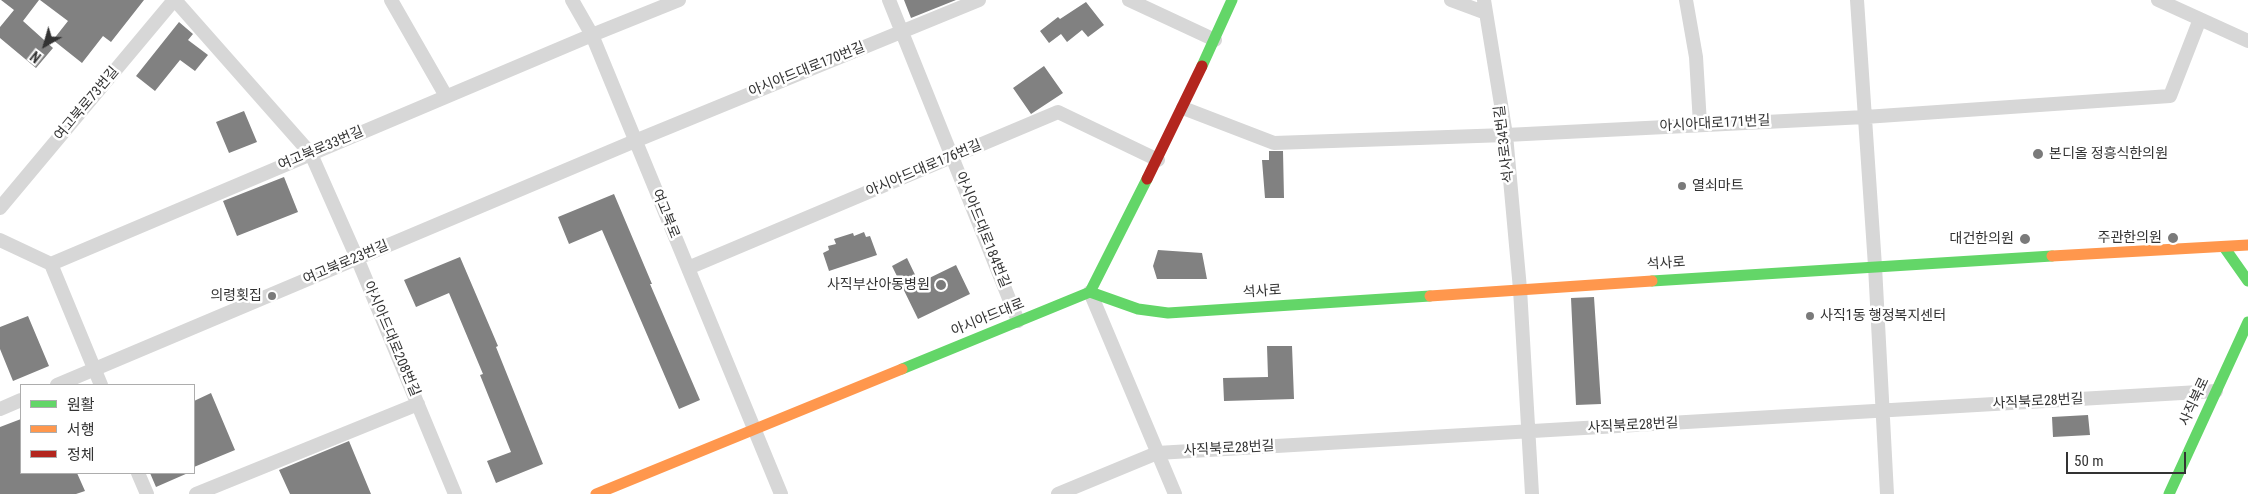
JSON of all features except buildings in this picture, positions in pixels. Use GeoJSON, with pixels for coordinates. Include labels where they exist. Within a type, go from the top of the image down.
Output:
{"type":"FeatureCollection","features":[{"type":"Feature","properties":{"kind":"main road"},"geometry":{"type":"LineString","coordinates":[[1090,292],[1158,160],[1232,0]]}},
{"type":"Feature","properties":{"kind":"main road","name":"석사로"},"geometry":{"type":"LineString","coordinates":[[1090,292],[1130,307],[1154,313],[1168,313],[1875,266],[2248,245]]}},
{"type":"Feature","properties":{"kind":"main road"},"geometry":{"type":"LineString","coordinates":[[2224,247],[2248,281]]}},
{"type":"Feature","properties":{"kind":"main road","name":"아시아드대로"},"geometry":{"type":"LineString","coordinates":[[596,494],[1090,292]]}},
{"type":"Feature","properties":{"kind":"main road","name":"사직북로"},"geometry":{"type":"LineString","coordinates":[[2169,494],[2248,322]]}},
{"type":"Feature","properties":{"kind":"street","name":"아시아드대로208번길"},"geometry":{"type":"LineString","coordinates":[[174,0],[311,154],[358,258],[455,494]]}},
{"type":"Feature","properties":{"kind":"street","name":"여고북로73번길"},"geometry":{"type":"LineString","coordinates":[[0,208],[174,0]]}},
{"type":"Feature","properties":{"kind":"street"},"geometry":{"type":"LineString","coordinates":[[392,0],[446,96]]}},
{"type":"Feature","properties":{"kind":"street","name":"여고북로"},"geometry":{"type":"LineString","coordinates":[[572,0],[592,35],[781,494]]}},
{"type":"Feature","properties":{"kind":"street","name":"여고북로33번길"},"geometry":{"type":"LineString","coordinates":[[51,264],[446,96],[679,0]]}},
{"type":"Feature","properties":{"kind":"street","name":"아시아드대로184번길"},"geometry":{"type":"LineString","coordinates":[[889,0],[1018,321]]}},
{"type":"Feature","properties":{"kind":"street","name":"아시아드대로170번길"},"geometry":{"type":"LineString","coordinates":[[635,141],[980,0]]}},
{"type":"Feature","properties":{"kind":"street"},"geometry":{"type":"LineString","coordinates":[[1129,0],[1215,40]]}},
{"type":"Feature","properties":{"kind":"street"},"geometry":{"type":"LineString","coordinates":[[1452,0],[1485,7]]}},
{"type":"Feature","properties":{"kind":"street"},"geometry":{"type":"LineString","coordinates":[[1686,0],[1696,57],[1700,124]]}},
{"type":"Feature","properties":{"kind":"street"},"geometry":{"type":"LineString","coordinates":[[1857,0],[1875,266],[1887,494]]}},
{"type":"Feature","properties":{"kind":"street"},"geometry":{"type":"LineString","coordinates":[[2158,0],[2248,41]]}},
{"type":"Feature","properties":{"kind":"street","name":"석사로34번길"},"geometry":{"type":"LineString","coordinates":[[1485,7],[1506,134],[1520,289],[1532,494]]}},
{"type":"Feature","properties":{"kind":"street","name":"아시아대로171번길"},"geometry":{"type":"LineString","coordinates":[[1183,108],[1274,143],[1865,117],[2170,96],[2200,19]]}},
{"type":"Feature","properties":{"kind":"street","name":"아시아드대로176번길"},"geometry":{"type":"LineString","coordinates":[[688,268],[1058,112],[1158,160]]}},
{"type":"Feature","properties":{"kind":"street","name":"여고북로23번길"},"geometry":{"type":"LineString","coordinates":[[58,384],[635,141]]}},
{"type":"Feature","properties":{"kind":"street"},"geometry":{"type":"LineString","coordinates":[[0,240],[51,264],[102,384]]}},
{"type":"Feature","properties":{"kind":"street"},"geometry":{"type":"LineString","coordinates":[[1090,292],[1175,494]]}},
{"type":"Feature","properties":{"kind":"street","name":"사직북로28번길"},"geometry":{"type":"LineString","coordinates":[[1058,494],[1157,453],[2216,391]]}},
{"type":"Feature","properties":{"kind":"street"},"geometry":{"type":"LineString","coordinates":[[0,409],[20,400]]}},
{"type":"Feature","properties":{"kind":"street"},"geometry":{"type":"LineString","coordinates":[[196,494],[418,404]]}},
{"type":"Feature","properties":{"kind":"street"},"geometry":{"type":"LineString","coordinates":[[138,474],[147,494]]}},
{"type":"Feature","properties":{"kind":"traffic: fast"},"geometry":{"type":"LineString","coordinates":[[1202,66],[1232,0]]}},
{"type":"Feature","properties":{"kind":"traffic: fast"},"geometry":{"type":"LineString","coordinates":[[902,369],[1090,292],[1147,179]]}},
{"type":"Feature","properties":{"kind":"traffic: fast"},"geometry":{"type":"LineString","coordinates":[[2224,247],[2248,281]]}},
{"type":"Feature","properties":{"kind":"traffic: fast"},"geometry":{"type":"LineString","coordinates":[[1652,281],[2052,256]]}},
{"type":"Feature","properties":{"kind":"traffic: fast"},"geometry":{"type":"LineString","coordinates":[[1090,292],[1138,309],[1168,313],[1430,296]]}},
{"type":"Feature","properties":{"kind":"traffic: fast"},"geometry":{"type":"LineString","coordinates":[[2169,494],[2248,322]]}},
{"type":"Feature","properties":{"kind":"traffic: slow"},"geometry":{"type":"LineString","coordinates":[[2052,256],[2248,245]]}},
{"type":"Feature","properties":{"kind":"traffic: slow"},"geometry":{"type":"LineString","coordinates":[[1430,296],[1652,281]]}},
{"type":"Feature","properties":{"kind":"traffic: slow"},"geometry":{"type":"LineString","coordinates":[[596,494],[902,369]]}},
{"type":"Feature","properties":{"kind":"traffic: jam"},"geometry":{"type":"LineString","coordinates":[[1147,179],[1202,66]]}},
{"type":"Feature","properties":{"kind":"place","name":"본디올 정흥식한의원"},"geometry":{"type":"Point","coordinates":[2038,154]}},
{"type":"Feature","properties":{"kind":"place","name":"열쇠마트"},"geometry":{"type":"Point","coordinates":[1682,186]}},
{"type":"Feature","properties":{"kind":"place","name":"주관한의원"},"geometry":{"type":"Point","coordinates":[2173,238]}},
{"type":"Feature","properties":{"kind":"place","name":"대건한의원"},"geometry":{"type":"Point","coordinates":[2025,239]}},
{"type":"Feature","properties":{"kind":"place","name":"사직부산아동병원"},"geometry":{"type":"Point","coordinates":[941,285]}},
{"type":"Feature","properties":{"kind":"place","name":"의령횟집"},"geometry":{"type":"Point","coordinates":[272,296]}},
{"type":"Feature","properties":{"kind":"place","name":"사직1동 행정복지센터"},"geometry":{"type":"Point","coordinates":[1810,316]}}]}
